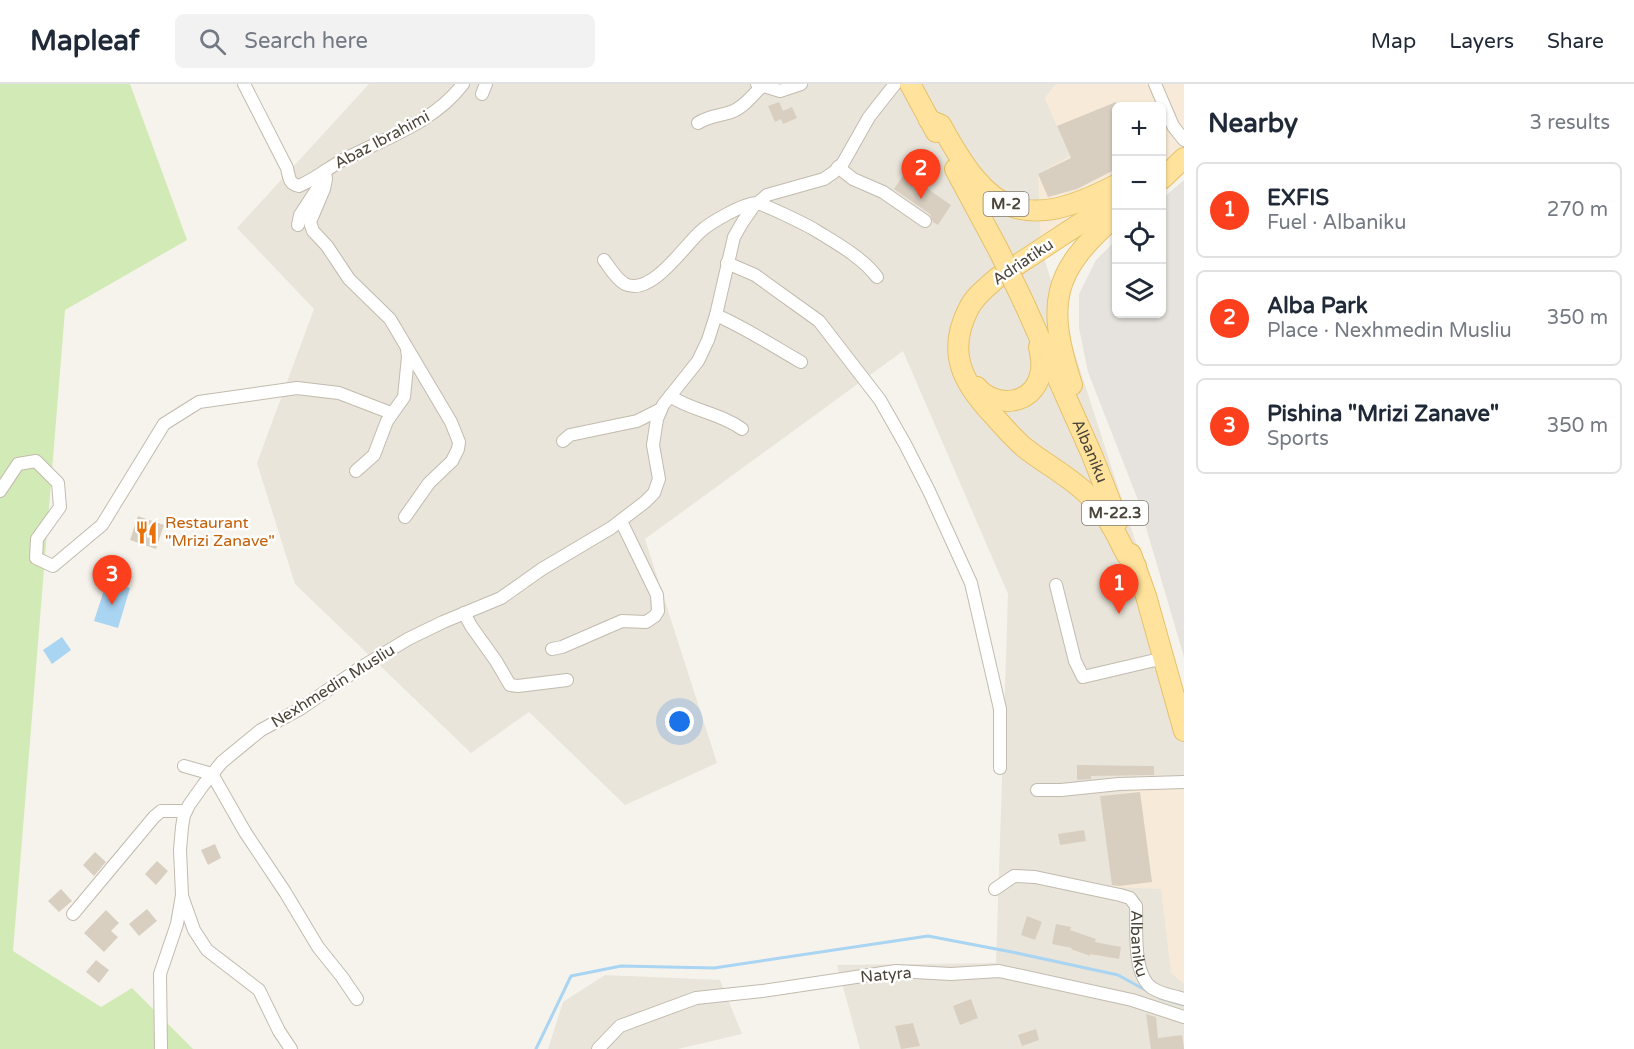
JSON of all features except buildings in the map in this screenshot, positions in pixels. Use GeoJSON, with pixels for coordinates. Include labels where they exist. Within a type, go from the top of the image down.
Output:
{"type":"FeatureCollection","features":[{"type":"Feature","properties":{"kind":"main road","name":"M-2"},"geometry":{"type":"LineString","coordinates":[[910,84],[929,120],[941,125],[975,180],[1005,204],[1033,211],[1066,207],[1086,201],[1112,187]]}},
{"type":"Feature","properties":{"kind":"main road","name":"Albaniku"},"geometry":{"type":"LineString","coordinates":[[929,120],[999,251],[1092,455],[1136,566],[1184,731]]}},
{"type":"Feature","properties":{"kind":"main road"},"geometry":{"type":"LineString","coordinates":[[1166,160],[1175,156],[1184,156]]}},
{"type":"Feature","properties":{"kind":"main road"},"geometry":{"type":"LineString","coordinates":[[1166,167],[1184,156]]}},
{"type":"Feature","properties":{"kind":"main road"},"geometry":{"type":"LineString","coordinates":[[1166,174],[1184,156]]}},
{"type":"Feature","properties":{"kind":"main road","name":"Adriatiku"},"geometry":{"type":"LineString","coordinates":[[959,347],[969,308],[980,293],[997,278],[1112,203]]}},
{"type":"Feature","properties":{"kind":"main road"},"geometry":{"type":"LineString","coordinates":[[1107,493],[1069,376],[1060,340],[1057,313],[1060,288],[1068,268],[1082,249],[1112,220]]}},
{"type":"Feature","properties":{"kind":"main road","name":"M-2"},"geometry":{"type":"LineString","coordinates":[[959,347],[968,373],[982,393],[989,398],[1007,402],[1025,396],[1039,380],[1041,365],[1038,343],[1024,303]]}},
{"type":"Feature","properties":{"kind":"main road"},"geometry":{"type":"LineString","coordinates":[[959,347],[959,361],[963,375],[977,398],[1024,447],[1086,493],[1099,507],[1113,528],[1127,557],[1136,566]]}},
{"type":"Feature","properties":{"kind":"street","name":"Abaz Ibrahimi"},"geometry":{"type":"LineString","coordinates":[[244,84],[287,168],[291,182],[299,186],[429,116],[451,99],[463,84]]}},
{"type":"Feature","properties":{"kind":"street"},"geometry":{"type":"LineString","coordinates":[[698,123],[710,117],[731,112],[745,103],[759,85],[780,91],[801,84]]}},
{"type":"Feature","properties":{"kind":"street","name":"Nexhmedin Musliu"},"geometry":{"type":"LineString","coordinates":[[182,895],[180,850],[186,811],[222,762],[261,730],[300,709],[408,639],[501,598],[542,569],[621,521],[650,497],[659,479],[653,445],[657,419],[670,396],[698,362],[716,315],[734,237],[742,223],[767,195],[824,179],[843,163],[869,117],[895,84]]}},
{"type":"Feature","properties":{"kind":"street"},"geometry":{"type":"LineString","coordinates":[[1155,84],[1173,126],[1184,140]]}},
{"type":"Feature","properties":{"kind":"street"},"geometry":{"type":"LineString","coordinates":[[838,167],[853,179],[883,192],[925,221]]}},
{"type":"Feature","properties":{"kind":"street","name":"Abaz Ibrahimi"},"geometry":{"type":"LineString","coordinates":[[298,225],[300,215],[319,186],[325,171]]}},
{"type":"Feature","properties":{"kind":"street","name":"Abaz Ibrahimi"},"geometry":{"type":"LineString","coordinates":[[325,171],[324,189],[310,222],[313,231],[327,246],[349,279],[390,319],[451,422],[459,442],[452,461],[429,483],[405,517]]}},
{"type":"Feature","properties":{"kind":"street"},"geometry":{"type":"LineString","coordinates":[[758,203],[822,234],[863,263],[877,277]]}},
{"type":"Feature","properties":{"kind":"street","name":"Nexhmedin Musliu"},"geometry":{"type":"LineString","coordinates":[[604,260],[623,283],[639,285],[666,270],[705,226],[744,207],[758,203]]}},
{"type":"Feature","properties":{"kind":"street"},"geometry":{"type":"LineString","coordinates":[[727,263],[755,275],[819,321],[880,400],[905,444],[971,583],[1000,709],[1000,768]]}},
{"type":"Feature","properties":{"kind":"street"},"geometry":{"type":"LineString","coordinates":[[716,315],[746,329],[801,362]]}},
{"type":"Feature","properties":{"kind":"street","name":"Abaz Ibrahimi"},"geometry":{"type":"LineString","coordinates":[[356,471],[374,455],[391,413],[404,397],[408,357],[406,345]]}},
{"type":"Feature","properties":{"kind":"street"},"geometry":{"type":"LineString","coordinates":[[0,491],[18,464],[36,460],[57,483],[60,507],[37,539],[36,558],[53,566],[102,525],[164,424],[199,402],[297,388],[339,393],[391,413]]}},
{"type":"Feature","properties":{"kind":"street"},"geometry":{"type":"LineString","coordinates":[[670,396],[686,406],[712,414],[742,429]]}},
{"type":"Feature","properties":{"kind":"street"},"geometry":{"type":"LineString","coordinates":[[563,441],[570,435],[637,421],[661,409]]}},
{"type":"Feature","properties":{"kind":"street"},"geometry":{"type":"LineString","coordinates":[[552,649],[562,647],[622,621],[646,622],[656,616],[657,595],[621,521]]}},
{"type":"Feature","properties":{"kind":"street"},"geometry":{"type":"LineString","coordinates":[[1056,585],[1075,661],[1083,677],[1164,658]]}},
{"type":"Feature","properties":{"kind":"street"},"geometry":{"type":"LineString","coordinates":[[464,613],[510,686],[567,680]]}},
{"type":"Feature","properties":{"kind":"street"},"geometry":{"type":"LineString","coordinates":[[184,766],[212,774],[245,832],[281,885],[318,947],[342,976],[357,999]]}},
{"type":"Feature","properties":{"kind":"street"},"geometry":{"type":"LineString","coordinates":[[1037,790],[1184,782]]}},
{"type":"Feature","properties":{"kind":"street"},"geometry":{"type":"LineString","coordinates":[[73,914],[154,817],[161,811],[186,811]]}},
{"type":"Feature","properties":{"kind":"street","name":"Albaniku"},"geometry":{"type":"LineString","coordinates":[[995,890],[1014,876],[1035,877],[1130,898],[1136,906],[1138,962],[1142,974],[1152,988],[1184,999]]}},
{"type":"Feature","properties":{"kind":"street"},"geometry":{"type":"LineString","coordinates":[[161,1049],[160,974],[177,924],[182,895]]}},
{"type":"Feature","properties":{"kind":"street"},"geometry":{"type":"LineString","coordinates":[[182,895],[194,930],[207,950],[259,990],[279,1031],[291,1049]]}},
{"type":"Feature","properties":{"kind":"street","name":"Natyra"},"geometry":{"type":"LineString","coordinates":[[598,1049],[620,1026],[696,998],[762,992],[896,971],[951,974],[999,971],[1132,1000],[1184,1017]]}},
{"type":"Feature","properties":{"kind":"shaded area"},"geometry":{"type":"Polygon","coordinates":[[[369,84],[1056,84],[1045,98],[1070,156],[1041,249],[1169,645],[1184,725],[1184,1049],[860,1049],[837,965],[996,963],[1008,594],[903,351],[645,539],[717,763],[625,805],[529,712],[471,753],[295,584],[257,463],[314,309],[237,228],[369,84]]]}},
{"type":"Feature","properties":{"kind":"shaded area"},"geometry":{"type":"Polygon","coordinates":[[[1056,84],[1184,84],[1184,172],[1166,182],[1166,102],[1112,102],[1112,210],[1041,249],[1038,174],[1070,156],[1045,98],[1056,84]]]}},
{"type":"Feature","properties":{"kind":"shaded area"},"geometry":{"type":"Polygon","coordinates":[[[1184,180],[1184,657],[1138,500],[1088,372],[1079,328],[1079,294],[1096,260],[1112,244],[1112,318],[1166,318],[1166,196],[1184,180]]]}},
{"type":"Feature","properties":{"kind":"shaded area"},"geometry":{"type":"Polygon","coordinates":[[[1184,783],[1184,984],[1171,973],[1161,889],[1113,887],[1100,796],[1184,783]]]}},
{"type":"Feature","properties":{"kind":"shaded area"},"geometry":{"type":"Polygon","coordinates":[[[605,975],[720,980],[742,1034],[678,1049],[548,1049],[563,1002],[605,975]]]}},
{"type":"Feature","properties":{"kind":"green space"},"geometry":{"type":"Polygon","coordinates":[[[0,84],[130,84],[187,240],[65,310],[13,951],[101,1007],[132,988],[193,1049],[0,1049],[0,84]]]}},
{"type":"Feature","properties":{"kind":"water"},"geometry":{"type":"Polygon","coordinates":[[[118,568],[123,568],[128,572],[129,577],[125,586],[130,588],[118,628],[94,621],[107,581],[112,582],[113,572],[118,568]]]}},
{"type":"Feature","properties":{"kind":"water"},"geometry":{"type":"Polygon","coordinates":[[[62,637],[71,650],[52,664],[43,650],[62,637]]]}},
{"type":"Feature","properties":{"kind":"waterway"},"geometry":{"type":"LineString","coordinates":[[536,1049],[571,976],[621,966],[714,968],[928,936],[1118,975],[1149,992]]}},
{"type":"Feature","properties":{"kind":"waterway"},"geometry":{"type":"LineString","coordinates":[[1160,998],[1184,1005]]}},
{"type":"Feature","properties":{"kind":"place","name":"Alba Park"},"geometry":{"type":"Point","coordinates":[921,199]}},
{"type":"Feature","properties":{"kind":"place","name":"Restaurant \"Mrizi Zanave\""},"geometry":{"type":"Point","coordinates":[147,532]}},
{"type":"Feature","properties":{"kind":"place","name":"Pishina \"Mrizi Zanave\""},"geometry":{"type":"Point","coordinates":[112,605]}},
{"type":"Feature","properties":{"kind":"place","name":"EXFIS"},"geometry":{"type":"Point","coordinates":[1119,614]}}]}
